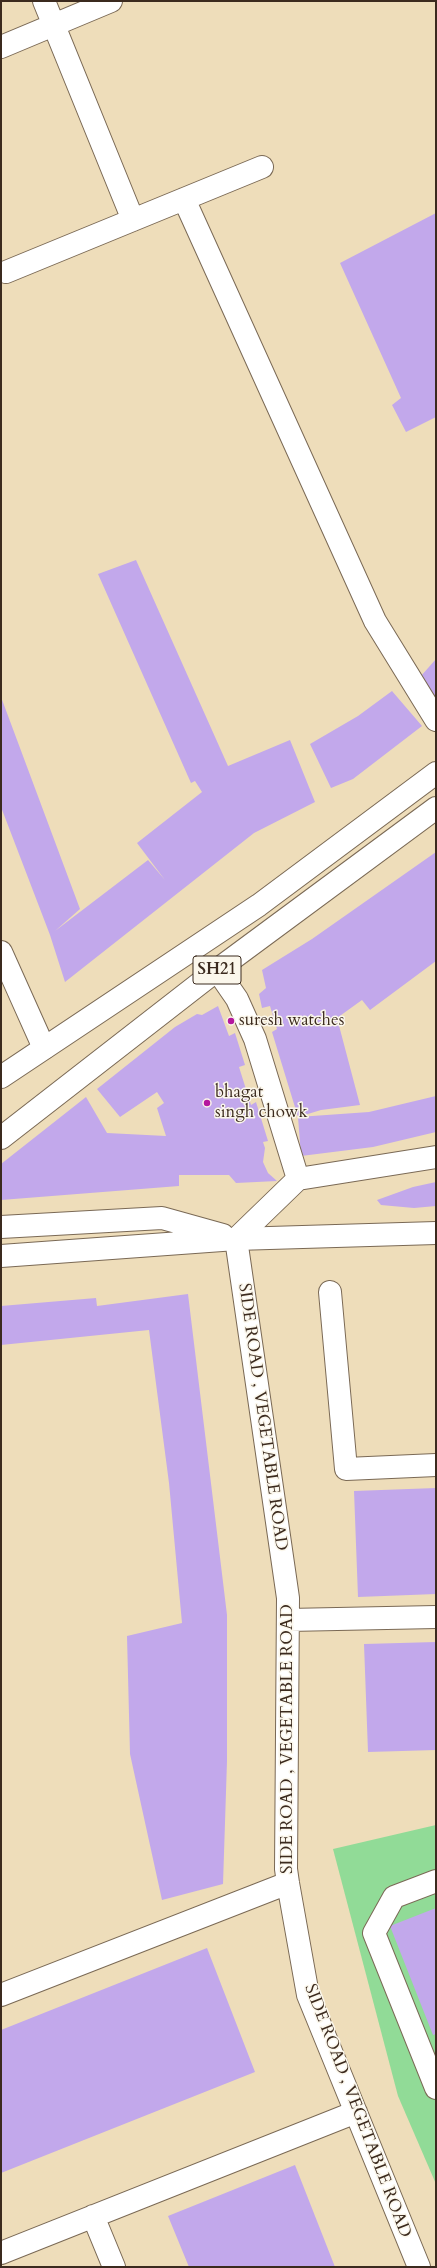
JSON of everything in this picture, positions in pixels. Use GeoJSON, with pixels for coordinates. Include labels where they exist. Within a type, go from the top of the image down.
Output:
{"type":"FeatureCollection","features":[{"type":"Feature","properties":{"kind":"street"},"geometry":{"type":"LineString","coordinates":[[44,1],[133,220]]}},
{"type":"Feature","properties":{"kind":"street"},"geometry":{"type":"LineString","coordinates":[[1,47],[112,1]]}},
{"type":"Feature","properties":{"kind":"street"},"geometry":{"type":"LineString","coordinates":[[6,272],[262,167]]}},
{"type":"Feature","properties":{"kind":"street"},"geometry":{"type":"LineString","coordinates":[[184,199],[375,621],[436,720]]}},
{"type":"Feature","properties":{"kind":"street","name":"SH21"},"geometry":{"type":"LineString","coordinates":[[1,1077],[259,905],[436,773]]}},
{"type":"Feature","properties":{"kind":"street","name":"SH21"},"geometry":{"type":"LineString","coordinates":[[1,1138],[217,970],[436,808]]}},
{"type":"Feature","properties":{"kind":"street"},"geometry":{"type":"LineString","coordinates":[[1,952],[44,1048]]}},
{"type":"Feature","properties":{"kind":"street"},"geometry":{"type":"LineString","coordinates":[[217,970],[237,999],[255,1039],[298,1179]]}},
{"type":"Feature","properties":{"kind":"street"},"geometry":{"type":"LineString","coordinates":[[236,1239],[298,1179],[436,1157]]}},
{"type":"Feature","properties":{"kind":"street"},"geometry":{"type":"LineString","coordinates":[[1,1227],[162,1218],[236,1239]]}},
{"type":"Feature","properties":{"kind":"street"},"geometry":{"type":"LineString","coordinates":[[1,1256],[236,1239],[436,1233]]}},
{"type":"Feature","properties":{"kind":"street","name":"SIDE ROAD , VEGETABLE ROAD"},"geometry":{"type":"LineString","coordinates":[[236,1239],[288,1598],[286,1869],[288,1883],[308,1995],[418,2267]]}},
{"type":"Feature","properties":{"kind":"street"},"geometry":{"type":"LineString","coordinates":[[330,1292],[346,1469],[436,1465]]}},
{"type":"Feature","properties":{"kind":"street"},"geometry":{"type":"LineString","coordinates":[[288,1620],[436,1617]]}},
{"type":"Feature","properties":{"kind":"street"},"geometry":{"type":"LineString","coordinates":[[436,1881],[394,1897],[374,1934],[432,2065],[436,2088]]}},
{"type":"Feature","properties":{"kind":"street"},"geometry":{"type":"LineString","coordinates":[[1,1995],[288,1883]]}},
{"type":"Feature","properties":{"kind":"street"},"geometry":{"type":"LineString","coordinates":[[1,2252],[356,2112]]}},
{"type":"Feature","properties":{"kind":"street"},"geometry":{"type":"LineString","coordinates":[[93,2216],[114,2267]]}},
{"type":"Feature","properties":{"kind":"green space"},"geometry":{"type":"Polygon","coordinates":[[[436,1825],[436,2184],[398,2096],[333,1849],[436,1825]]]}},
{"type":"Feature","properties":{"kind":"building"},"geometry":{"type":"Polygon","coordinates":[[[436,213],[436,417],[406,432],[392,405],[401,398],[340,263],[436,213]]]}},
{"type":"Feature","properties":{"kind":"building"},"geometry":{"type":"Polygon","coordinates":[[[136,560],[228,766],[290,740],[315,802],[254,833],[65,982],[50,935],[1,807],[1,697],[80,909],[55,931],[148,860],[165,880],[137,843],[202,792],[195,781],[191,783],[98,574],[136,560]]]}},
{"type":"Feature","properties":{"kind":"building"},"geometry":{"type":"Polygon","coordinates":[[[436,659],[436,699],[421,676],[436,659]]]}},
{"type":"Feature","properties":{"kind":"building"},"geometry":{"type":"Polygon","coordinates":[[[392,691],[422,726],[353,779],[331,788],[310,744],[358,716],[392,691]]]}},
{"type":"Feature","properties":{"kind":"building"},"geometry":{"type":"Polygon","coordinates":[[[436,852],[436,961],[370,1010],[362,1000],[337,1018],[360,1105],[321,1110],[298,1117],[272,1032],[277,1029],[270,1006],[262,1008],[259,994],[266,988],[262,970],[312,939],[436,852]]]}},
{"type":"Feature","properties":{"kind":"building","name":"bhagat singh chowk"},"geometry":{"type":"Polygon","coordinates":[[[218,1006],[229,1036],[235,1033],[245,1065],[239,1067],[251,1105],[256,1102],[268,1141],[263,1142],[265,1148],[263,1162],[268,1173],[277,1181],[236,1183],[229,1175],[179,1175],[179,1186],[1,1200],[1,1164],[86,1097],[107,1133],[166,1136],[157,1108],[164,1103],[157,1092],[120,1117],[97,1089],[175,1027],[197,1014],[202,1015],[218,1006]]]}},
{"type":"Feature","properties":{"kind":"building"},"geometry":{"type":"Polygon","coordinates":[[[436,1096],[436,1132],[373,1147],[301,1156],[298,1117],[369,1112],[436,1096]]]}},
{"type":"Feature","properties":{"kind":"building"},"geometry":{"type":"Polygon","coordinates":[[[436,1182],[436,1206],[414,1208],[381,1205],[377,1200],[413,1187],[436,1182]]]}},
{"type":"Feature","properties":{"kind":"building"},"geometry":{"type":"Polygon","coordinates":[[[188,1294],[227,1615],[227,1761],[223,1884],[162,1900],[130,1754],[127,1636],[182,1623],[169,1483],[149,1330],[1,1345],[1,1306],[96,1298],[97,1306],[188,1294]]]}},
{"type":"Feature","properties":{"kind":"building"},"geometry":{"type":"Polygon","coordinates":[[[436,1488],[436,1594],[358,1597],[354,1491],[436,1488]]]}},
{"type":"Feature","properties":{"kind":"building"},"geometry":{"type":"Polygon","coordinates":[[[436,1642],[436,1750],[368,1752],[364,1644],[436,1642]]]}},
{"type":"Feature","properties":{"kind":"building"},"geometry":{"type":"Polygon","coordinates":[[[436,1908],[436,2034],[433,2035],[390,1926],[436,1908]]]}},
{"type":"Feature","properties":{"kind":"building"},"geometry":{"type":"Polygon","coordinates":[[[207,1948],[255,2072],[1,2173],[1,2030],[207,1948]]]}},
{"type":"Feature","properties":{"kind":"building"},"geometry":{"type":"Polygon","coordinates":[[[295,2165],[335,2267],[189,2267],[168,2216],[295,2165]]]}},
{"type":"Feature","properties":{"kind":"place","name":"suresh watches"},"geometry":{"type":"Point","coordinates":[231,1021]}},
{"type":"Feature","properties":{"kind":"place","name":"bhagat singh chowk"},"geometry":{"type":"Point","coordinates":[207,1103]}}]}
